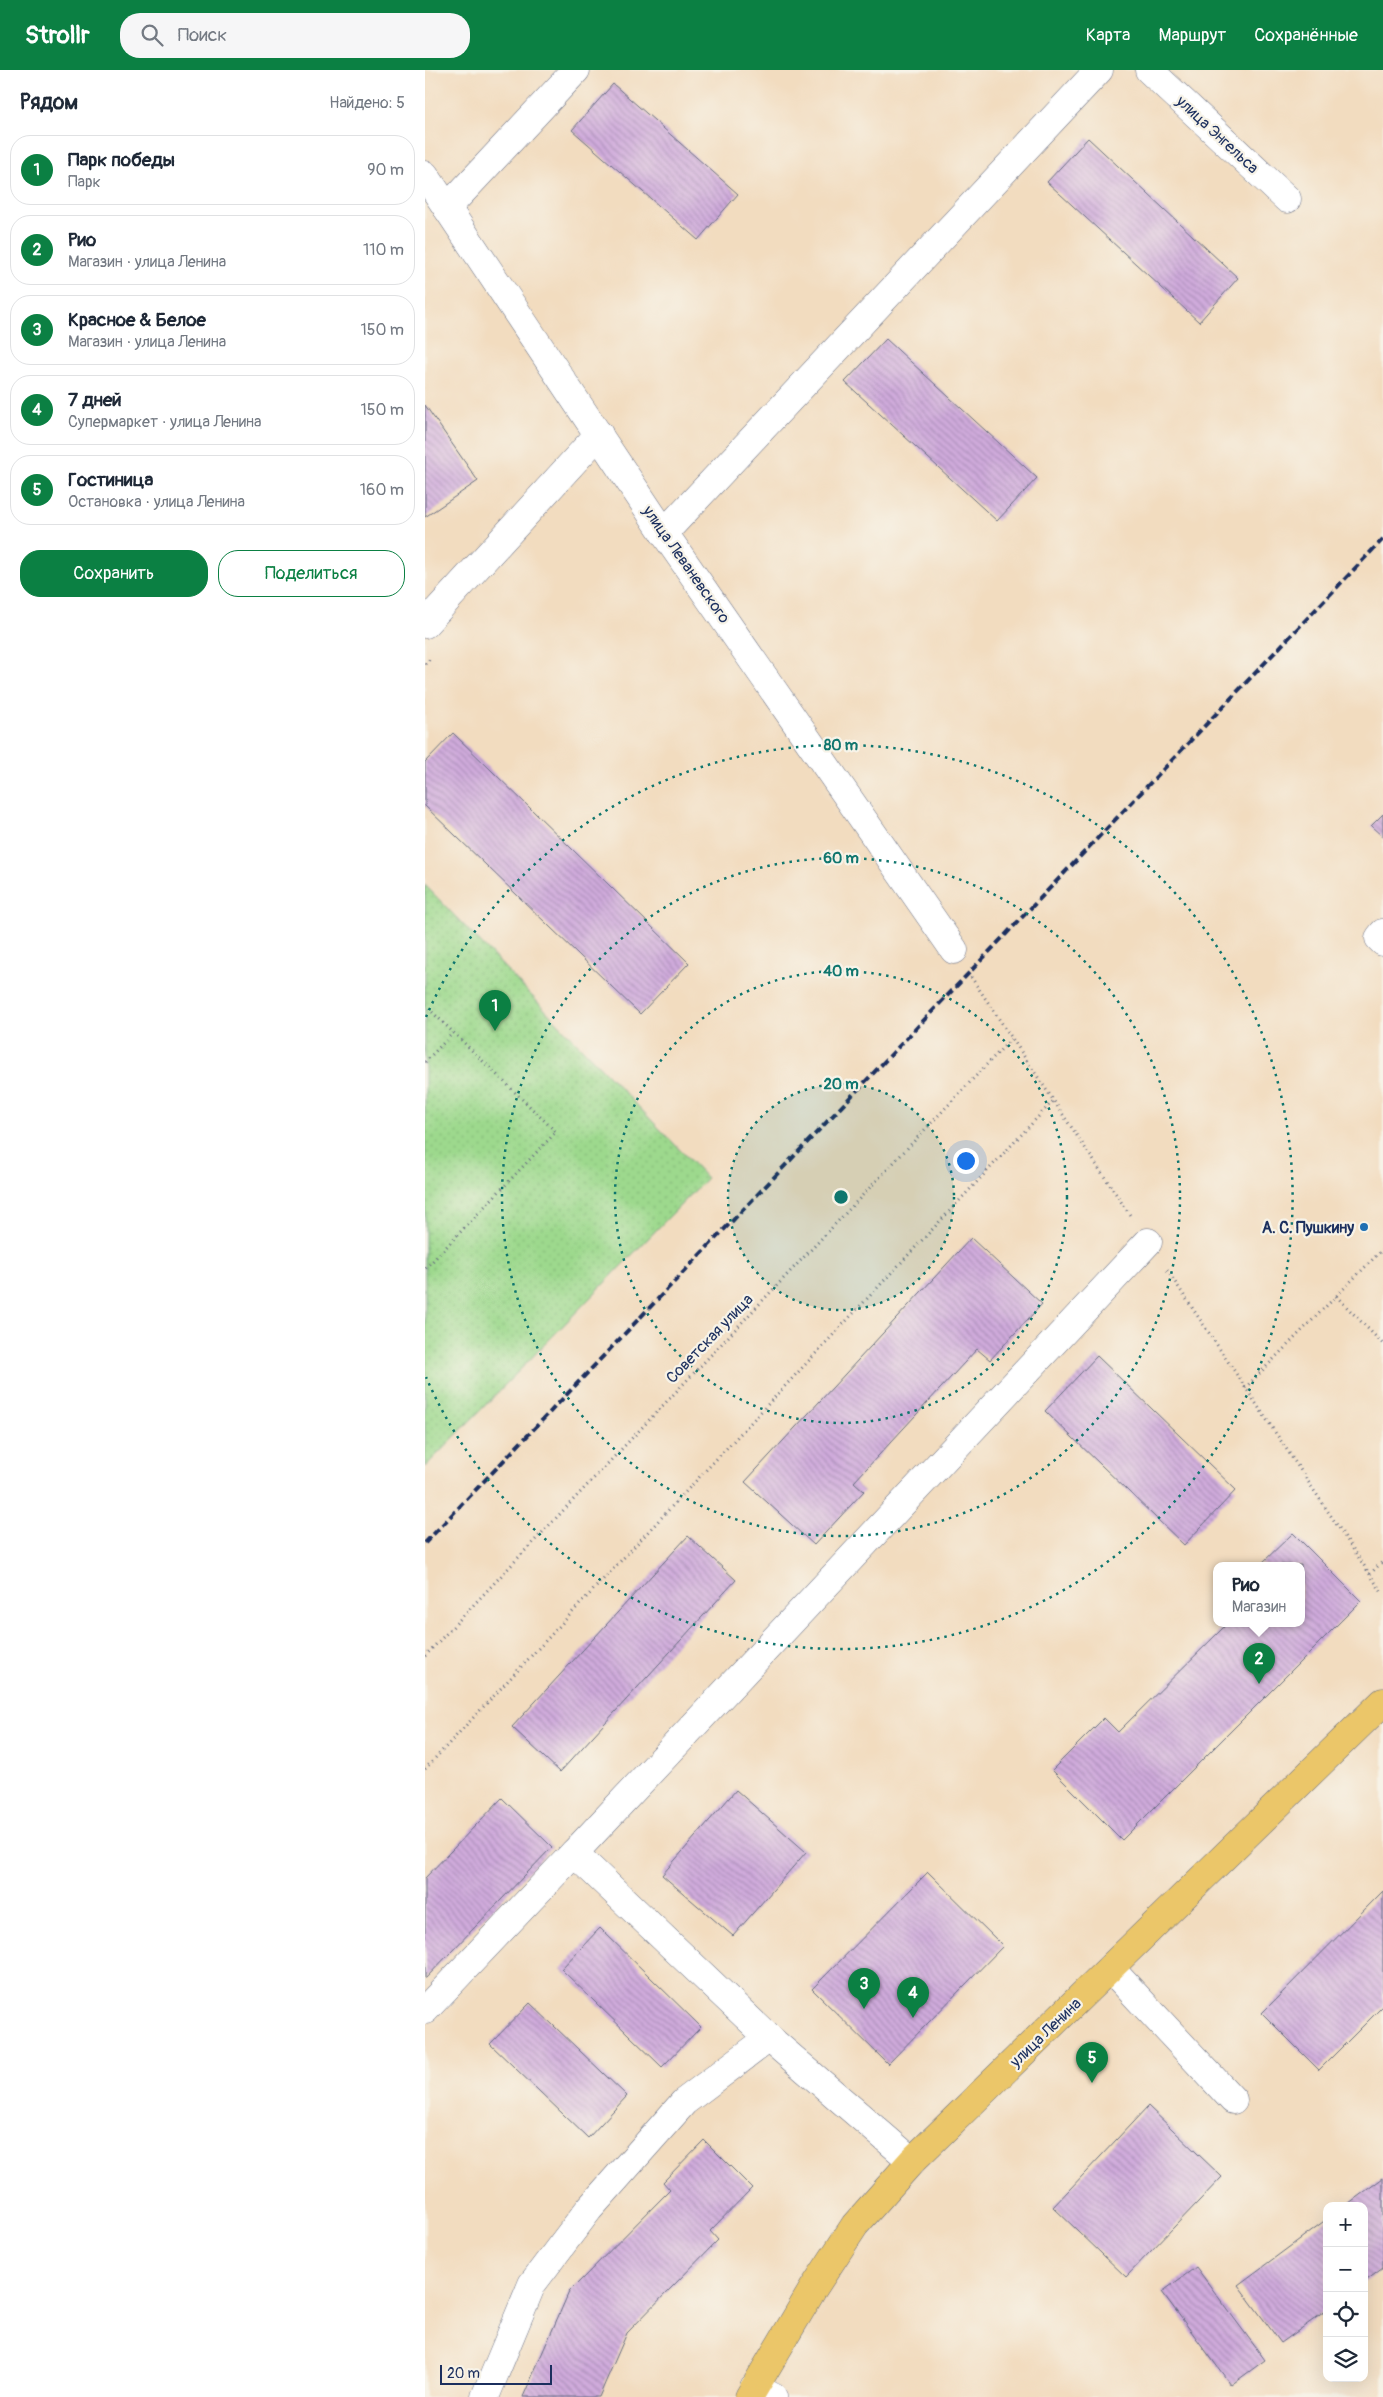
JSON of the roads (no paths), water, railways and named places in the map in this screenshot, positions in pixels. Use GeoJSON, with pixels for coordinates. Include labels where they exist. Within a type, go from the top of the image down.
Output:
{"type":"FeatureCollection","features":[{"type":"Feature","properties":{"kind":"main road","name":"улица Ленина"},"geometry":{"type":"LineString","coordinates":[[759,2394],[855,2224],[912,2161],[1383,1702]]}},
{"type":"Feature","properties":{"kind":"street"},"geometry":{"type":"LineString","coordinates":[[447,208],[576,70]]}},
{"type":"Feature","properties":{"kind":"street"},"geometry":{"type":"LineString","coordinates":[[665,533],[1099,70]]}},
{"type":"Feature","properties":{"kind":"street","name":"улица Энгельса"},"geometry":{"type":"LineString","coordinates":[[1149,70],[1287,199]]}},
{"type":"Feature","properties":{"kind":"street","name":"улица Леваневского"},"geometry":{"type":"LineString","coordinates":[[425,175],[665,533],[954,950]]}},
{"type":"Feature","properties":{"kind":"street"},"geometry":{"type":"LineString","coordinates":[[427,618],[599,434]]}},
{"type":"Feature","properties":{"kind":"street"},"geometry":{"type":"LineString","coordinates":[[1383,933],[1379,938],[1383,942]]}},
{"type":"Feature","properties":{"kind":"street"},"geometry":{"type":"LineString","coordinates":[[425,2010],[1148,1242]]}},
{"type":"Feature","properties":{"kind":"street"},"geometry":{"type":"LineString","coordinates":[[574,1853],[769,2038],[912,2161]]}},
{"type":"Feature","properties":{"kind":"street"},"geometry":{"type":"LineString","coordinates":[[1111,1968],[1233,2100]]}},
{"type":"Feature","properties":{"kind":"street"},"geometry":{"type":"LineString","coordinates":[[485,2397],[533,2284],[589,2209],[684,2102],[769,2038]]}},
{"type":"Feature","properties":{"kind":"railway"},"geometry":{"type":"LineString","coordinates":[[425,1543],[1383,539]]}},
{"type":"Feature","properties":{"kind":"place","name":"Парк победы"},"geometry":{"type":"Point","coordinates":[495,1031]}},
{"type":"Feature","properties":{"kind":"place","name":"А. С. Пушкину"},"geometry":{"type":"Point","coordinates":[1364,1227]}},
{"type":"Feature","properties":{"kind":"place","name":"Рио"},"geometry":{"type":"Point","coordinates":[1259,1684]}},
{"type":"Feature","properties":{"kind":"place","name":"Красное & Белое"},"geometry":{"type":"Point","coordinates":[864,2009]}},
{"type":"Feature","properties":{"kind":"place","name":"7 дней"},"geometry":{"type":"Point","coordinates":[913,2018]}},
{"type":"Feature","properties":{"kind":"place","name":"Гостиница"},"geometry":{"type":"Point","coordinates":[1092,2083]}}]}
